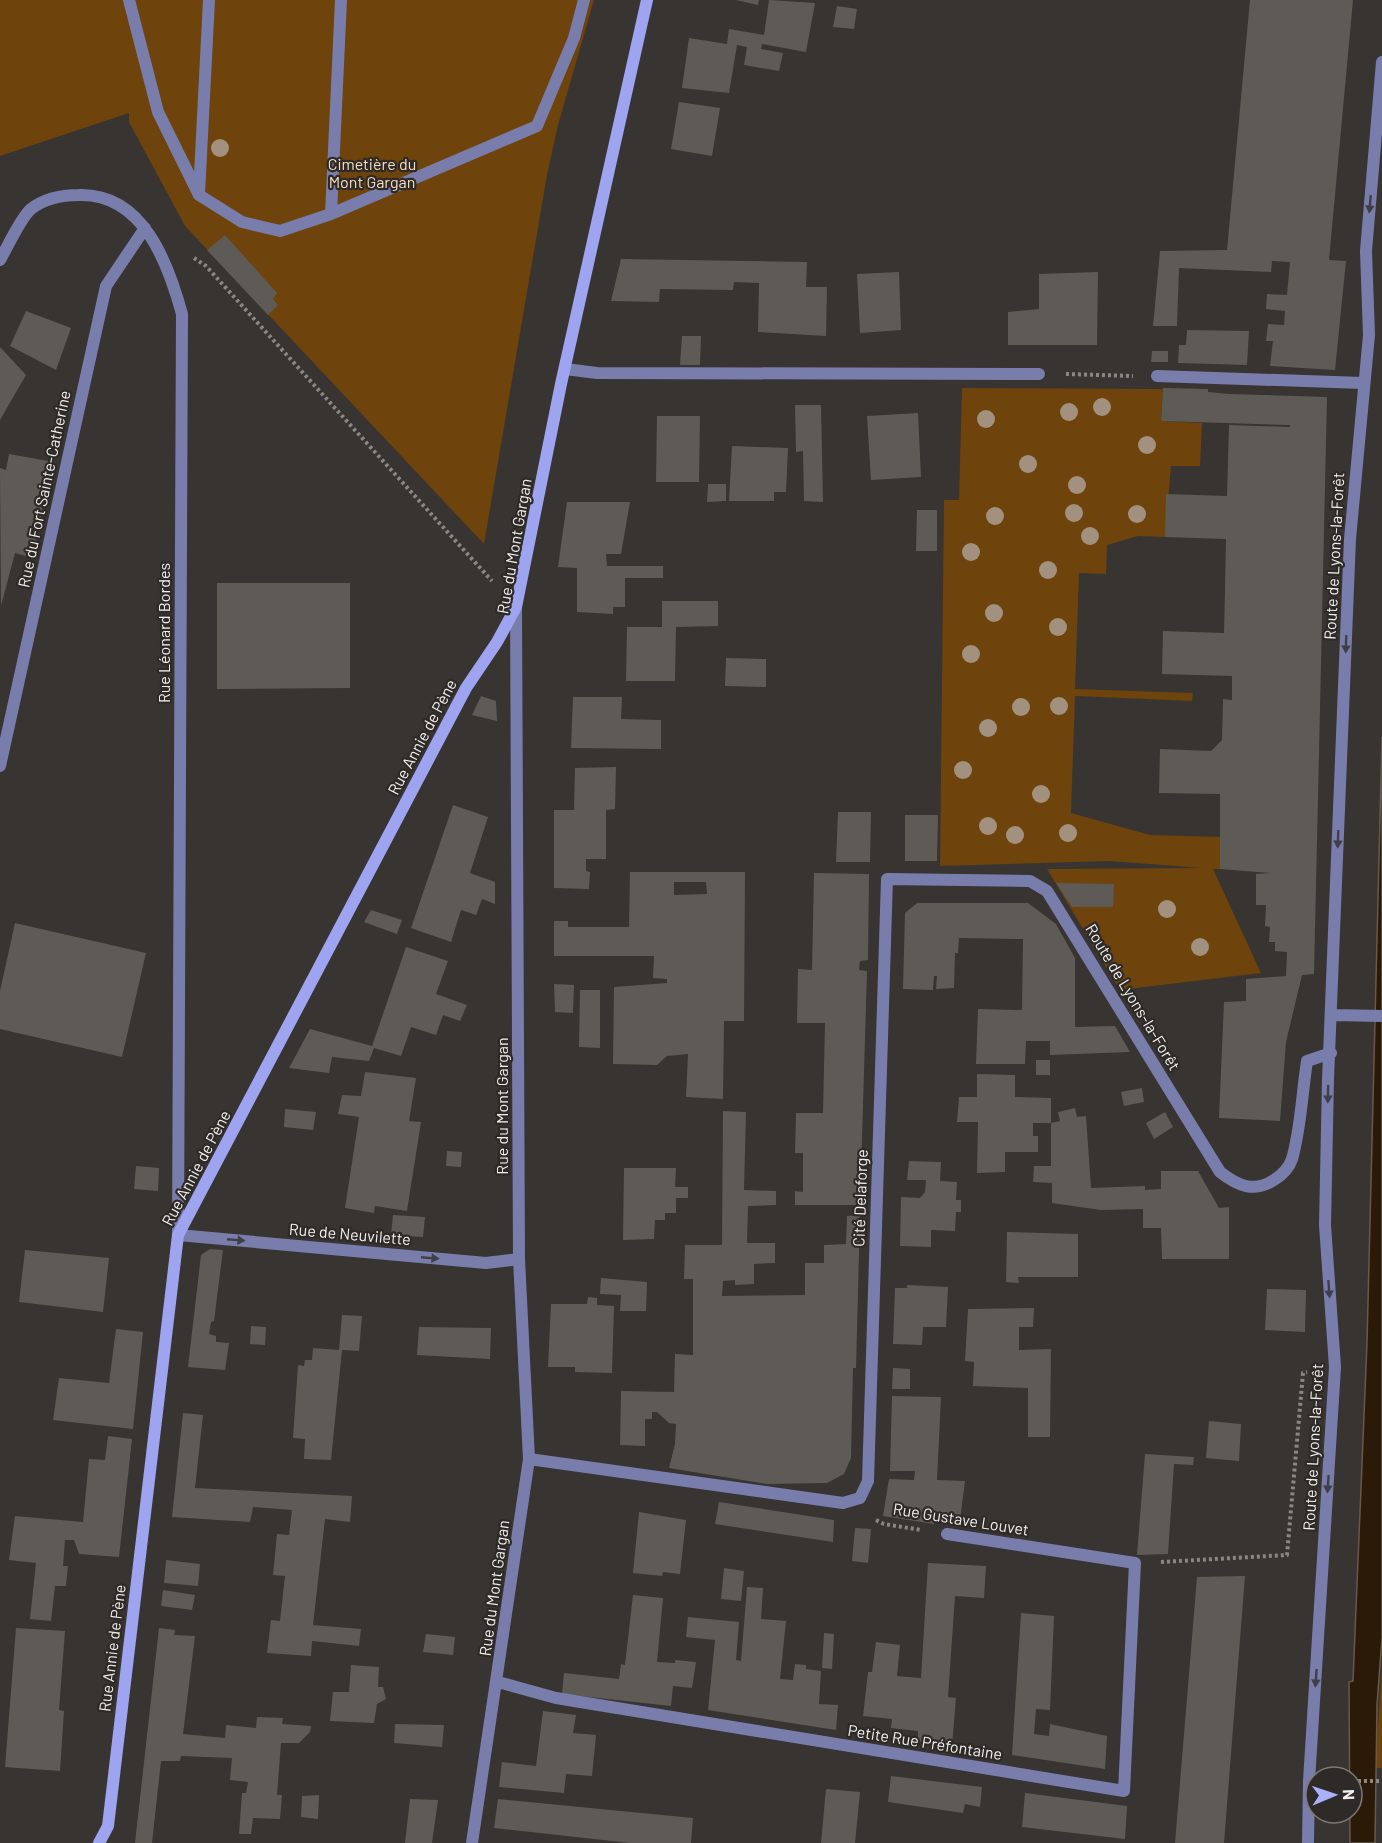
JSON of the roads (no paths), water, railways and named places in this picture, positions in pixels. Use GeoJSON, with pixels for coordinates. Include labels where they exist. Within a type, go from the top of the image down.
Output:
{"type":"FeatureCollection","features":[{"type":"Feature","properties":{"kind":"street"},"geometry":{"type":"LineString","coordinates":[[129,0],[158,112],[199,195],[242,222],[280,231],[331,214],[537,126],[574,38],[584,0]]}},
{"type":"Feature","properties":{"kind":"street"},"geometry":{"type":"LineString","coordinates":[[199,195],[208,0]]}},
{"type":"Feature","properties":{"kind":"street"},"geometry":{"type":"LineString","coordinates":[[331,214],[341,0]]}},
{"type":"Feature","properties":{"kind":"street","name":"Rue du Mont Gargan"},"geometry":{"type":"LineString","coordinates":[[472,1843],[498,1682],[529,1459],[519,1259],[516,607],[565,369],[647,0]]}},
{"type":"Feature","properties":{"kind":"street","name":"Route de Lyons-la-Forêt"},"geometry":{"type":"LineString","coordinates":[[1308,1843],[1309,1781],[1335,1367],[1325,1225],[1350,539],[1368,335],[1366,251],[1382,62]]}},
{"type":"Feature","properties":{"kind":"street","name":"Rue Léonard Bordes"},"geometry":{"type":"LineString","coordinates":[[0,260],[30,210],[59,195],[95,195],[124,207],[145,228],[169,269],[182,314],[178,1235]]}},
{"type":"Feature","properties":{"kind":"street","name":"Rue du Fort Sainte-Catherine"},"geometry":{"type":"LineString","coordinates":[[0,766],[106,286],[145,228]]}},
{"type":"Feature","properties":{"kind":"street"},"geometry":{"type":"LineString","coordinates":[[565,369],[597,373],[1039,374]]}},
{"type":"Feature","properties":{"kind":"street"},"geometry":{"type":"LineString","coordinates":[[1157,376],[1363,383]]}},
{"type":"Feature","properties":{"kind":"street","name":"Rue Annie de Pène"},"geometry":{"type":"LineString","coordinates":[[99,1843],[108,1826],[178,1235],[466,688],[497,642],[516,607]]}},
{"type":"Feature","properties":{"kind":"street","name":"Route de Lyons-la-Forêt"},"geometry":{"type":"LineString","coordinates":[[887,879],[1030,881],[1047,891],[1220,1172],[1241,1186],[1256,1188],[1269,1184],[1282,1175],[1292,1161],[1307,1061],[1331,1053]]}},
{"type":"Feature","properties":{"kind":"street","name":"Cité Delaforge"},"geometry":{"type":"LineString","coordinates":[[529,1459],[843,1503],[860,1498],[868,1480],[887,879]]}},
{"type":"Feature","properties":{"kind":"street"},"geometry":{"type":"LineString","coordinates":[[1333,1015],[1382,1016]]}},
{"type":"Feature","properties":{"kind":"street","name":"Rue de Neuvilette"},"geometry":{"type":"LineString","coordinates":[[178,1235],[486,1263],[519,1259]]}},
{"type":"Feature","properties":{"kind":"street","name":"Rue Gustave Louvet"},"geometry":{"type":"LineString","coordinates":[[947,1534],[1134,1563]]}},
{"type":"Feature","properties":{"kind":"street","name":"Petite Rue Préfontaine"},"geometry":{"type":"LineString","coordinates":[[498,1682],[556,1698],[1124,1791],[1134,1563]]}},
{"type":"Feature","properties":{"kind":"street"},"geometry":{"type":"LineString","coordinates":[[106,1843],[108,1826]]}},
{"type":"Feature","properties":{"kind":"park label","name":"Cimetière du Mont Gargan"},"geometry":{"type":"Point","coordinates":[372,173]}}]}
